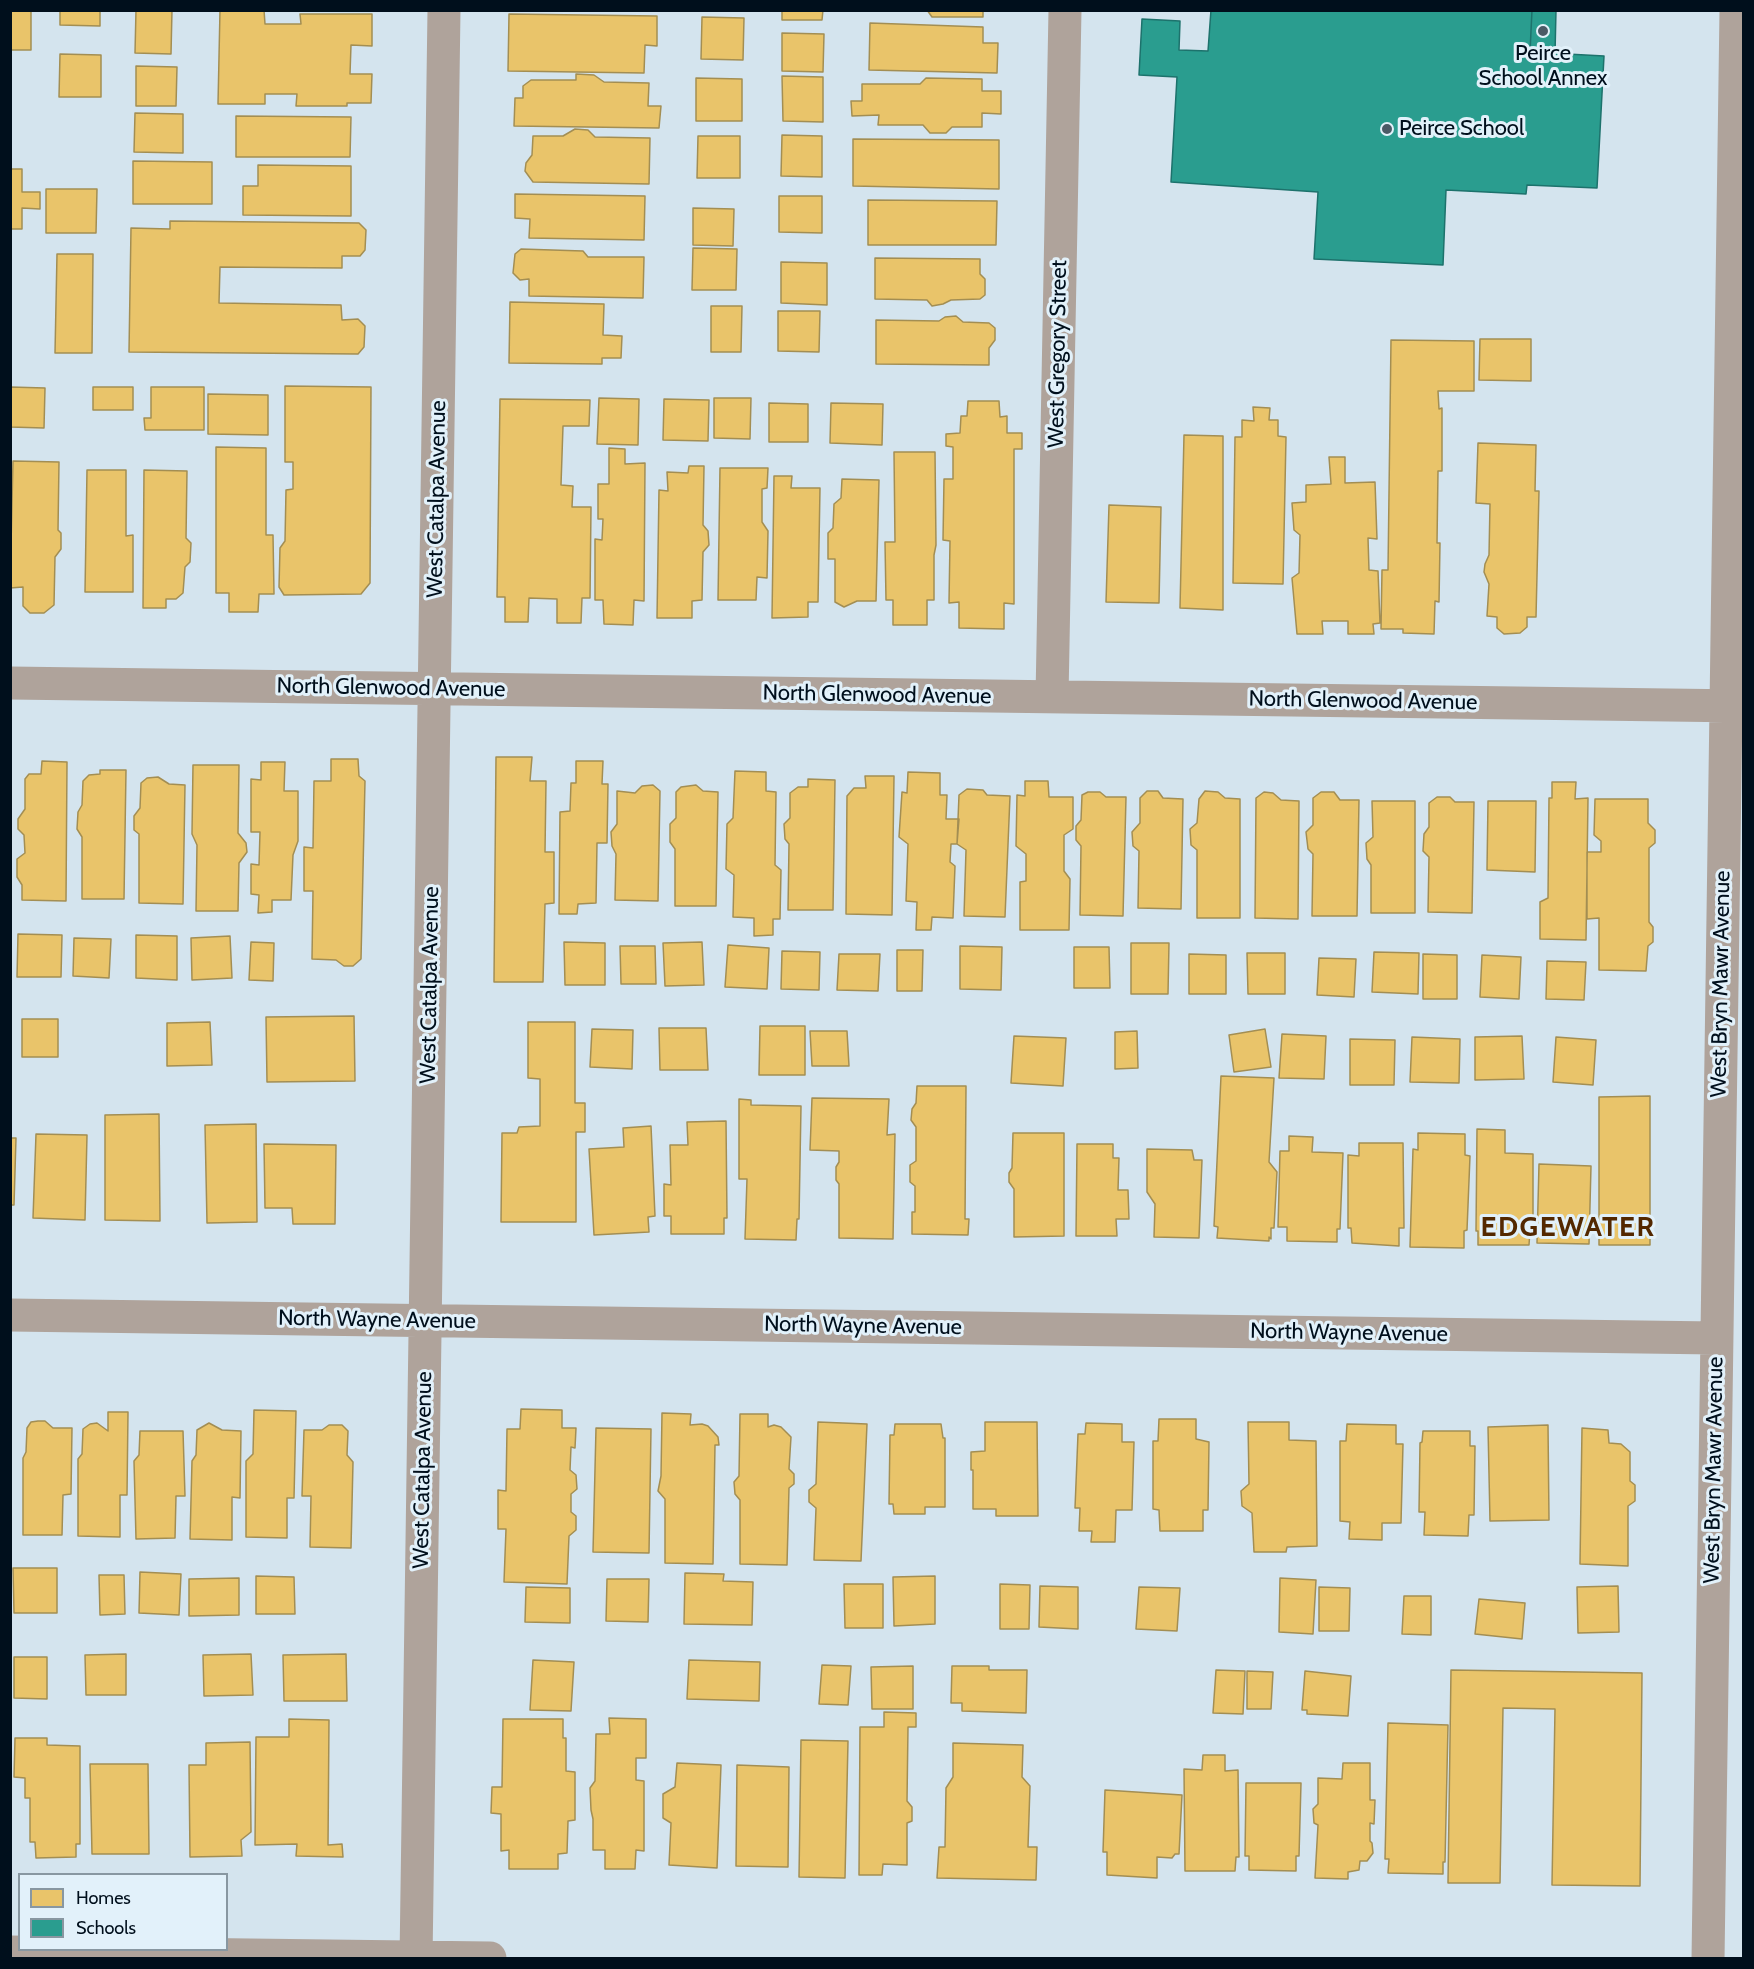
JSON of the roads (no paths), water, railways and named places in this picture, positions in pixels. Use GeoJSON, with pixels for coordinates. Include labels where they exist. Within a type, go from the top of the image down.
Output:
{"type":"FeatureCollection","features":[{"type":"Feature","properties":{"kind":"street","name":"West Catalpa Avenue"},"geometry":{"type":"LineString","coordinates":[[416,1958],[444,10]]}},
{"type":"Feature","properties":{"kind":"street","name":"West Gregory Street"},"geometry":{"type":"LineString","coordinates":[[1052,697],[1065,10]]}},
{"type":"Feature","properties":{"kind":"street","name":"West Bryn Mawr Avenue"},"geometry":{"type":"LineString","coordinates":[[1708,1959],[1729,1446],[1716,1338],[1735,706],[1736,10]]}},
{"type":"Feature","properties":{"kind":"street","name":"North Glenwood Avenue"},"geometry":{"type":"LineString","coordinates":[[10,683],[1735,706]]}},
{"type":"Feature","properties":{"kind":"street","name":"North Wayne Avenue"},"geometry":{"type":"LineString","coordinates":[[10,1315],[1716,1338]]}},
{"type":"Feature","properties":{"kind":"street"},"geometry":{"type":"LineString","coordinates":[[10,1952],[490,1959]]}},
{"type":"Feature","properties":{"kind":"place","name":"Peirce School Annex"},"geometry":{"type":"Point","coordinates":[1543,31]}},
{"type":"Feature","properties":{"kind":"place","name":"Peirce School"},"geometry":{"type":"Point","coordinates":[1387,129]}},
{"type":"Feature","properties":{"kind":"district","name":"EDGEWATER"},"geometry":{"type":"Point","coordinates":[1568,1228]}}]}
